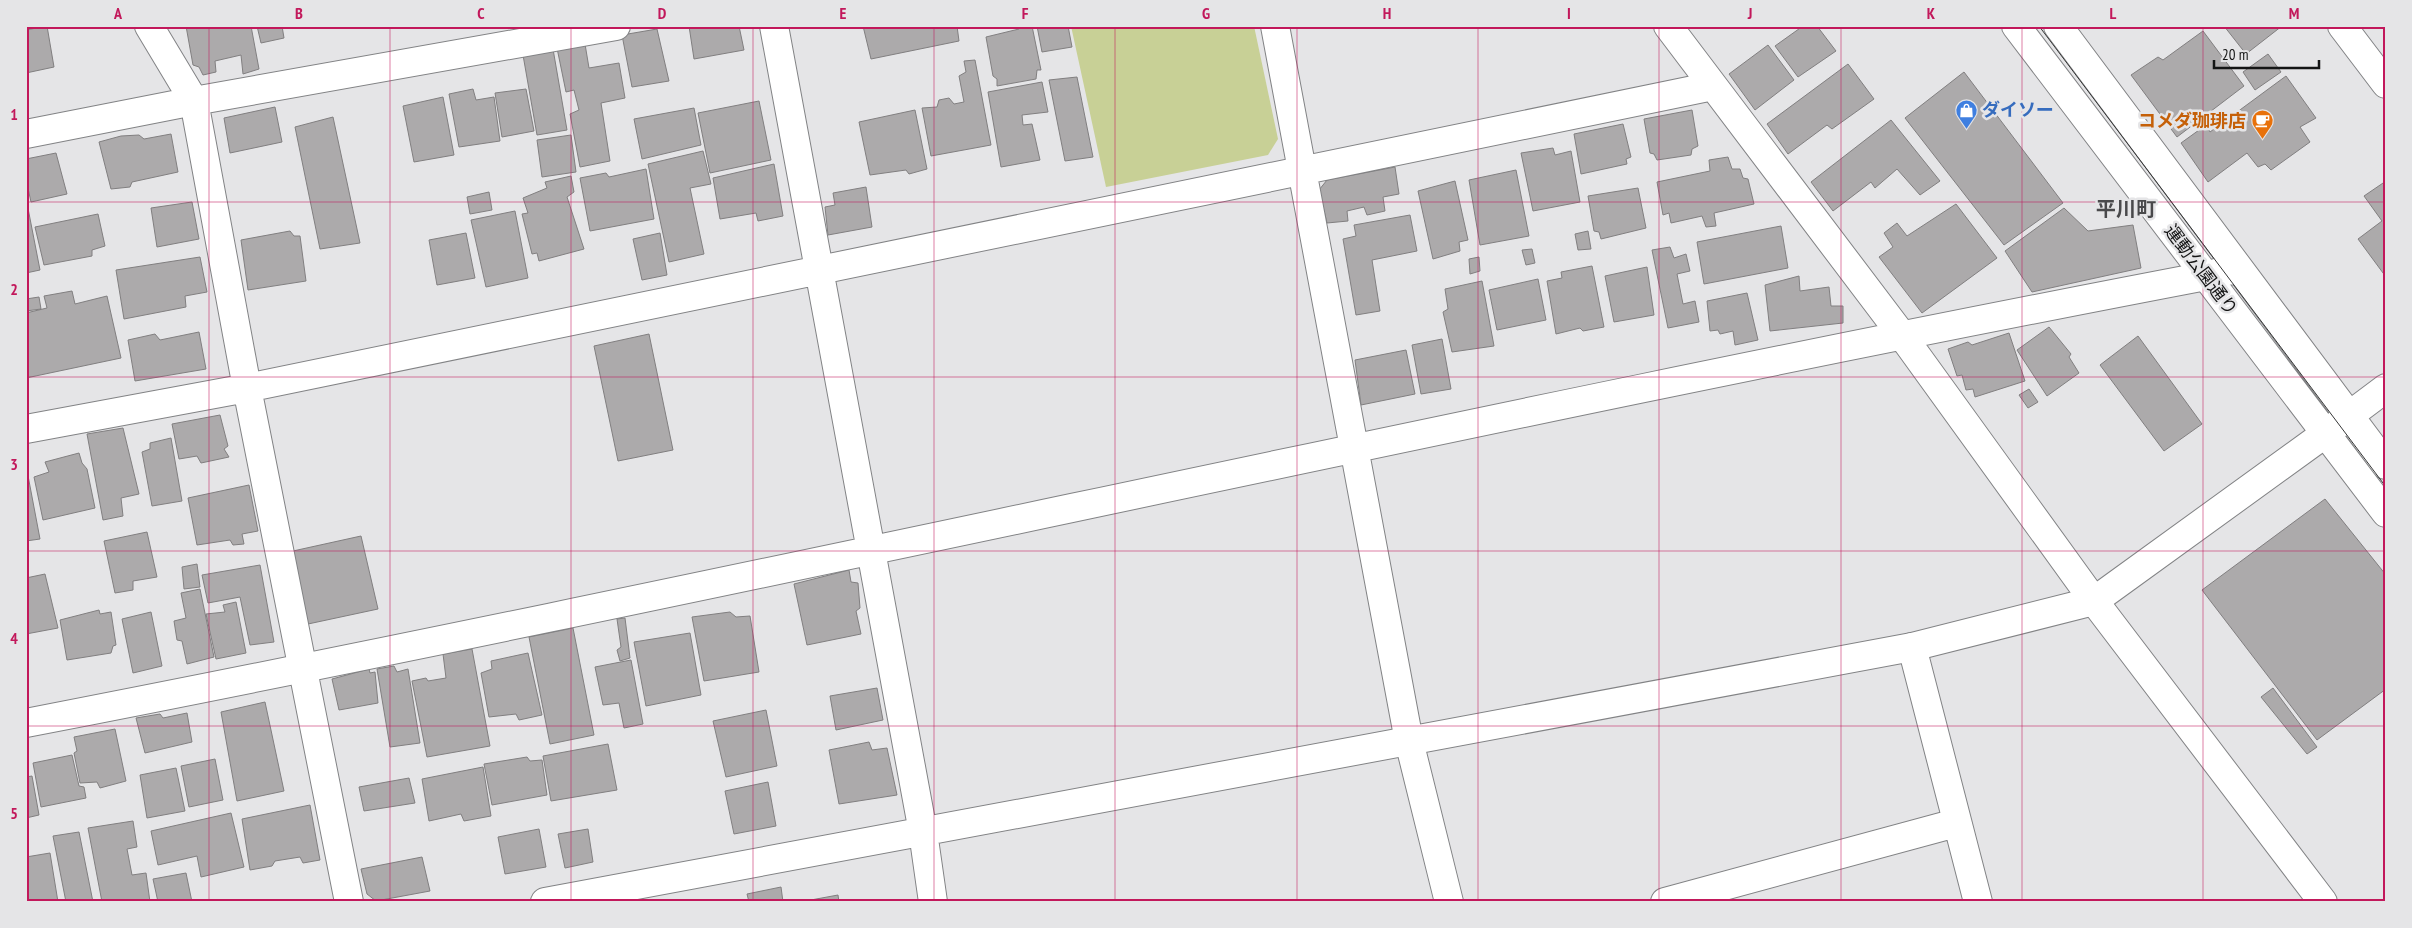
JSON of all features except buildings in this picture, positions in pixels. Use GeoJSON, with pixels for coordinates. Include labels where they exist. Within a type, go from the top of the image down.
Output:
{"type":"FeatureCollection","features":[{"type":"Feature","properties":{"kind":"street"},"geometry":{"type":"LineString","coordinates":[[149,26],[194,101],[247,388],[349,902]]}},
{"type":"Feature","properties":{"kind":"street"},"geometry":{"type":"LineString","coordinates":[[26,134],[194,101],[616,26]]}},
{"type":"Feature","properties":{"kind":"street"},"geometry":{"type":"LineString","coordinates":[[774,26],[923,832],[933,902]]}},
{"type":"Feature","properties":{"kind":"street"},"geometry":{"type":"LineString","coordinates":[[1275,26],[1409,741],[1449,902]]}},
{"type":"Feature","properties":{"kind":"street"},"geometry":{"type":"LineString","coordinates":[[1668,26],[1901,334],[2094,602],[2324,902]]}},
{"type":"Feature","properties":{"kind":"street","name":"運動公園通り"},"geometry":{"type":"LineString","coordinates":[[2016,26],[2386,513]]}},
{"type":"Feature","properties":{"kind":"street","name":"運動公園通り"},"geometry":{"type":"LineString","coordinates":[[2058,26],[2238,270],[2386,465]]}},
{"type":"Feature","properties":{"kind":"street"},"geometry":{"type":"LineString","coordinates":[[2351,29],[2386,84]]}},
{"type":"Feature","properties":{"kind":"street"},"geometry":{"type":"LineString","coordinates":[[26,429],[247,388],[1713,86]]}},
{"type":"Feature","properties":{"kind":"street"},"geometry":{"type":"LineString","coordinates":[[26,723],[303,670],[1901,334],[2206,276],[2223,271],[2238,270]]}},
{"type":"Feature","properties":{"kind":"street"},"geometry":{"type":"LineString","coordinates":[[545,902],[1912,647],[2094,602],[2386,388]]}},
{"type":"Feature","properties":{"kind":"street"},"geometry":{"type":"LineString","coordinates":[[1912,647],[1956,823],[1978,902]]}},
{"type":"Feature","properties":{"kind":"street"},"geometry":{"type":"LineString","coordinates":[[1664,902],[1956,823]]}},
{"type":"Feature","properties":{"kind":"green space"},"geometry":{"type":"Polygon","coordinates":[[[1071,26],[1254,26],[1278,139],[1268,155],[1106,187],[1071,26]]]}},
{"type":"Feature","properties":{"kind":"tram line"},"geometry":{"type":"LineString","coordinates":[[2039,26],[2386,487]]}},
{"type":"Feature","properties":{"kind":"place","name":"ダイソー"},"geometry":{"type":"Point","coordinates":[1966,129]}},
{"type":"Feature","properties":{"kind":"place","name":"コメダ珈琲店"},"geometry":{"type":"Point","coordinates":[2262,140]}},
{"type":"Feature","properties":{"kind":"district","name":"平川町"},"geometry":{"type":"Point","coordinates":[2126,209]}}]}
